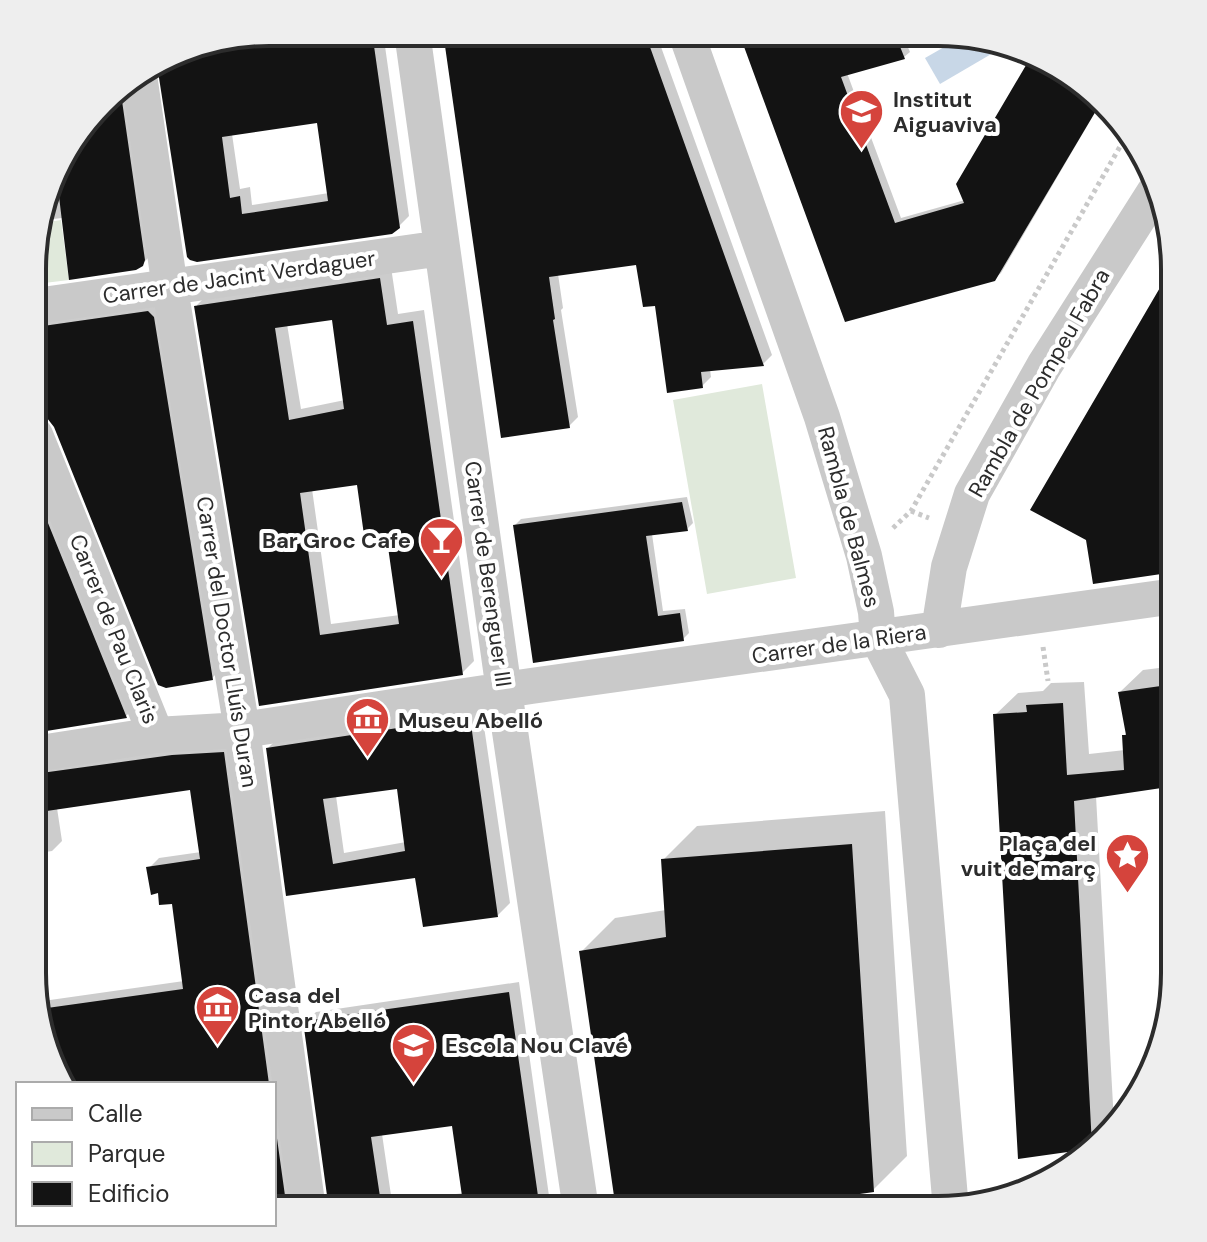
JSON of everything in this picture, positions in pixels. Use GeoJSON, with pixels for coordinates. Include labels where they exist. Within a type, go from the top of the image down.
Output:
{"type":"FeatureCollection","features":[{"type":"Feature","properties":{"kind":"street","name":"Carrer de Berenguer III"},"geometry":{"type":"LineString","coordinates":[[414,46],[504,691],[579,1196]]}},
{"type":"Feature","properties":{"kind":"street","name":"Rambla de Balmes"},"geometry":{"type":"LineString","coordinates":[[691,46],[822,417],[864,556],[876,612],[878,638],[907,695],[950,1196]]}},
{"type":"Feature","properties":{"kind":"street","name":"Carrer del Doctor Lluís Duran"},"geometry":{"type":"LineString","coordinates":[[141,87],[242,730],[306,1196]]}},
{"type":"Feature","properties":{"kind":"street","name":"Rambla de Pompeu Fabra"},"geometry":{"type":"LineString","coordinates":[[939,630],[949,567],[972,494],[1044,366],[1150,200]]}},
{"type":"Feature","properties":{"kind":"street","name":"Carrer de Jacint Verdaguer"},"geometry":{"type":"LineString","coordinates":[[46,305],[442,248]]}},
{"type":"Feature","properties":{"kind":"street","name":"Carrer de Pau Claris"},"geometry":{"type":"LineString","coordinates":[[46,462],[156,735]]}},
{"type":"Feature","properties":{"kind":"street","name":"Carrer de la Riera"},"geometry":{"type":"LineString","coordinates":[[46,752],[156,735],[242,730],[1161,598]]}},
{"type":"Feature","properties":{"kind":"path"},"geometry":{"type":"LineString","coordinates":[[911,511],[1122,143]]}},
{"type":"Feature","properties":{"kind":"green space"},"geometry":{"type":"Polygon","coordinates":[[[61,220],[69,280],[46,283],[48,240],[51,222],[61,220]]]}},
{"type":"Feature","properties":{"kind":"green space"},"geometry":{"type":"Polygon","coordinates":[[[762,384],[796,578],[707,594],[673,400],[762,384]]]}},
{"type":"Feature","properties":{"kind":"water"},"geometry":{"type":"Polygon","coordinates":[[[945,46],[993,53],[940,84],[925,58],[945,46]]]}},
{"type":"Feature","properties":{"kind":"building"},"geometry":{"type":"Polygon","coordinates":[[[374,46],[400,228],[392,234],[197,262],[187,257],[159,75],[197,58],[240,48],[374,46]],[[317,123],[222,137],[230,198],[240,196],[242,214],[328,201],[317,123]]]}},
{"type":"Feature","properties":{"kind":"building"},"geometry":{"type":"Polygon","coordinates":[[[445,46],[650,46],[764,366],[701,372],[703,388],[667,393],[655,306],[643,307],[636,265],[549,277],[570,428],[501,438],[445,46]]]}},
{"type":"Feature","properties":{"kind":"building"},"geometry":{"type":"Polygon","coordinates":[[[744,46],[900,46],[905,59],[841,77],[895,223],[964,203],[956,184],[1026,65],[1050,76],[1096,111],[995,281],[845,322],[744,46]]]}},
{"type":"Feature","properties":{"kind":"building"},"geometry":{"type":"Polygon","coordinates":[[[122,101],[145,260],[143,266],[136,270],[69,280],[59,195],[84,145],[122,101]]]}},
{"type":"Feature","properties":{"kind":"building"},"geometry":{"type":"Polygon","coordinates":[[[380,278],[387,325],[413,321],[463,675],[259,706],[194,306],[380,278]],[[332,320],[275,328],[289,420],[344,409],[332,320]],[[357,485],[300,493],[320,635],[399,624],[386,533],[364,535],[357,485]]]}},
{"type":"Feature","properties":{"kind":"building"},"geometry":{"type":"Polygon","coordinates":[[[1161,286],[1161,574],[1093,584],[1086,540],[1030,510],[1161,286]]]}},
{"type":"Feature","properties":{"kind":"building"},"geometry":{"type":"Polygon","coordinates":[[[148,311],[154,317],[213,680],[166,688],[158,685],[54,427],[46,418],[46,326],[148,311]]]}},
{"type":"Feature","properties":{"kind":"building"},"geometry":{"type":"Polygon","coordinates":[[[682,502],[688,531],[646,536],[658,616],[680,613],[684,641],[533,663],[513,525],[682,502]]]}},
{"type":"Feature","properties":{"kind":"building"},"geometry":{"type":"Polygon","coordinates":[[[46,518],[127,718],[46,731],[46,518]]]}},
{"type":"Feature","properties":{"kind":"building"},"geometry":{"type":"Polygon","coordinates":[[[1161,686],[1161,788],[1074,801],[1091,1135],[1072,1151],[1018,1159],[993,714],[1027,712],[1026,705],[1063,703],[1067,775],[1124,770],[1122,735],[1126,735],[1118,692],[1161,686]]]}},
{"type":"Feature","properties":{"kind":"building"},"geometry":{"type":"Polygon","coordinates":[[[470,717],[498,917],[423,927],[415,878],[286,896],[266,748],[470,717]],[[397,789],[323,799],[333,864],[405,851],[397,789]]]}},
{"type":"Feature","properties":{"kind":"building"},"geometry":{"type":"Polygon","coordinates":[[[224,752],[269,1082],[75,1082],[63,1058],[49,1008],[183,989],[172,904],[159,905],[158,893],[151,895],[146,867],[200,859],[190,790],[46,811],[46,772],[172,755],[224,752]]]}},
{"type":"Feature","properties":{"kind":"building"},"geometry":{"type":"Polygon","coordinates":[[[852,844],[874,1192],[845,1196],[614,1196],[579,951],[666,937],[661,859],[852,844]]]}},
{"type":"Feature","properties":{"kind":"building","name":"Escola Nou Clavé"},"geometry":{"type":"Polygon","coordinates":[[[509,992],[538,1196],[462,1196],[452,1126],[371,1137],[380,1196],[327,1196],[303,1021],[509,992]]]}},
{"type":"Feature","properties":{"kind":"building"},"geometry":{"type":"Polygon","coordinates":[[[276,1131],[285,1196],[276,1196],[276,1131]]]}},
{"type":"Feature","properties":{"kind":"place","name":"Institut Aiguaviva"},"geometry":{"type":"Point","coordinates":[862,151]}},
{"type":"Feature","properties":{"kind":"place","name":"Bar Groc Cafe"},"geometry":{"type":"Point","coordinates":[442,579]}},
{"type":"Feature","properties":{"kind":"place","name":"Museu Abelló"},"geometry":{"type":"Point","coordinates":[367,759]}},
{"type":"Feature","properties":{"kind":"place","name":"Plaça del vuit de març"},"geometry":{"type":"Point","coordinates":[1127,895]}},
{"type":"Feature","properties":{"kind":"place","name":"Casa del Pintor Abelló"},"geometry":{"type":"Point","coordinates":[217,1047]}},
{"type":"Feature","properties":{"kind":"place","name":"Escola Nou Clavé"},"geometry":{"type":"Point","coordinates":[414,1084]}}]}
